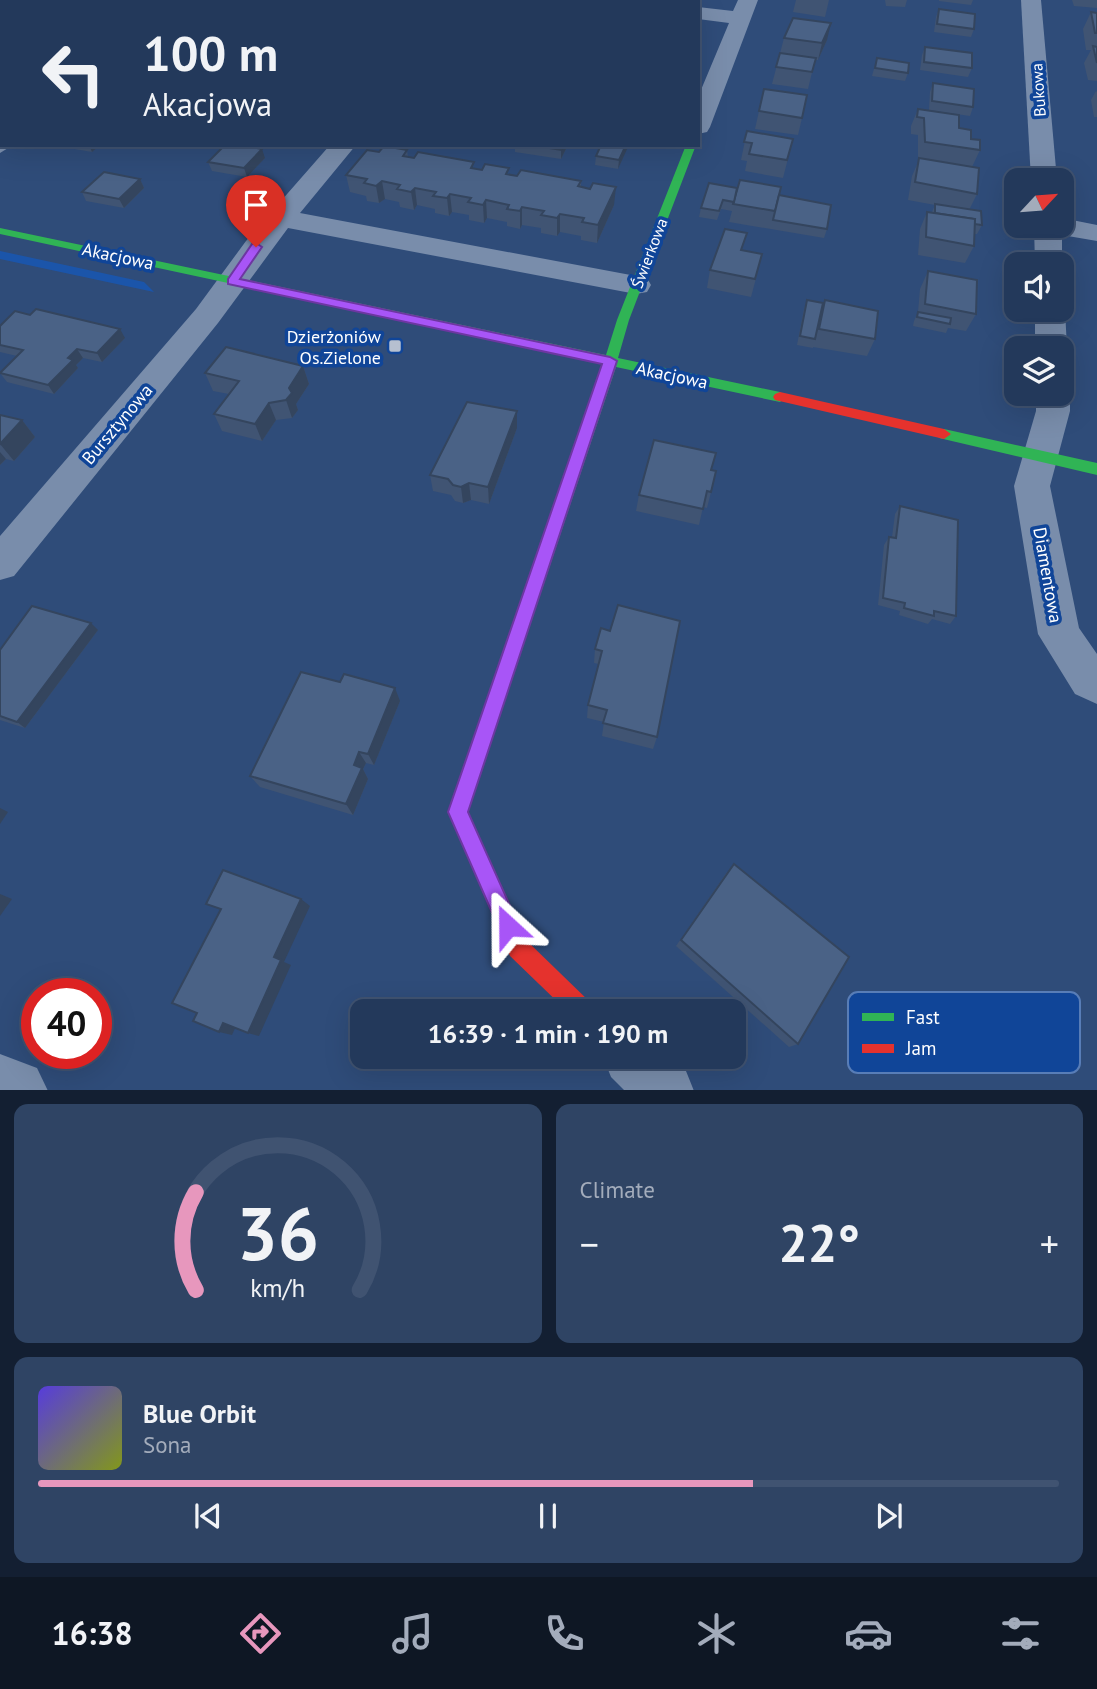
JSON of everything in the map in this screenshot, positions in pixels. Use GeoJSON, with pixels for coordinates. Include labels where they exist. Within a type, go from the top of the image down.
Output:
{"type":"FeatureCollection","features":[{"type":"Feature","properties":{"kind":"street","name":"Bukowa"},"geometry":{"type":"LineString","coordinates":[[1031,0],[1043,168]]}},
{"type":"Feature","properties":{"kind":"street"},"geometry":{"type":"LineString","coordinates":[[700,13],[744,9],[700,122]]}},
{"type":"Feature","properties":{"kind":"street","name":"Bursztynowa"},"geometry":{"type":"LineString","coordinates":[[0,564],[208,316],[280,218],[342,147]]}},
{"type":"Feature","properties":{"kind":"street","name":"Świerkowa"},"geometry":{"type":"LineString","coordinates":[[571,999],[518,948],[458,812],[636,285],[690,147]]}},
{"type":"Feature","properties":{"kind":"street"},"geometry":{"type":"LineString","coordinates":[[280,218],[636,285]]}},
{"type":"Feature","properties":{"kind":"street"},"geometry":{"type":"LineString","coordinates":[[1074,229],[1097,233]]}},
{"type":"Feature","properties":{"kind":"street","name":"Akacjowa"},"geometry":{"type":"LineString","coordinates":[[0,231],[1041,454],[1097,469]]}},
{"type":"Feature","properties":{"kind":"street"},"geometry":{"type":"LineString","coordinates":[[1041,454],[1053,406]]}},
{"type":"Feature","properties":{"kind":"street","name":"Diamentowa"},"geometry":{"type":"LineString","coordinates":[[1041,454],[1032,486],[1059,634],[1090,680],[1097,684]]}},
{"type":"Feature","properties":{"kind":"street"},"geometry":{"type":"LineString","coordinates":[[644,1069],[666,1090]]}},
{"type":"Feature","properties":{"kind":"lane"},"geometry":{"type":"LineString","coordinates":[[0,1072],[24,1081],[30,1090]]}},
{"type":"Feature","properties":{"kind":"shaded area"},"geometry":{"type":"Polygon","coordinates":[[[0,251],[144,282],[154,292],[0,259],[0,251]]]}},
{"type":"Feature","properties":{"kind":"building"},"geometry":{"type":"Polygon","coordinates":[[[939,9],[975,14],[974,29],[937,24],[939,9]]]}},
{"type":"Feature","properties":{"kind":"building"},"geometry":{"type":"Polygon","coordinates":[[[1091,12],[1097,13],[1097,33],[1095,33],[1091,12]]]}},
{"type":"Feature","properties":{"kind":"building"},"geometry":{"type":"Polygon","coordinates":[[[793,18],[831,23],[822,43],[784,38],[793,18]]]}},
{"type":"Feature","properties":{"kind":"building"},"geometry":{"type":"Polygon","coordinates":[[[1093,46],[1097,47],[1097,63],[1093,46]]]}},
{"type":"Feature","properties":{"kind":"building"},"geometry":{"type":"Polygon","coordinates":[[[925,47],[972,53],[972,68],[924,62],[925,47]]]}},
{"type":"Feature","properties":{"kind":"building"},"geometry":{"type":"Polygon","coordinates":[[[780,53],[816,58],[812,72],[776,67],[780,53]]]}},
{"type":"Feature","properties":{"kind":"building"},"geometry":{"type":"Polygon","coordinates":[[[877,58],[909,63],[908,73],[875,68],[877,58]]]}},
{"type":"Feature","properties":{"kind":"building"},"geometry":{"type":"Polygon","coordinates":[[[933,83],[974,89],[973,107],[932,101],[933,83]]]}},
{"type":"Feature","properties":{"kind":"building"},"geometry":{"type":"Polygon","coordinates":[[[764,89],[807,95],[802,118],[759,111],[764,89]]]}},
{"type":"Feature","properties":{"kind":"building"},"geometry":{"type":"Polygon","coordinates":[[[918,109],[959,115],[959,128],[971,130],[971,139],[980,140],[980,150],[925,142],[924,118],[917,117],[918,109]]]}},
{"type":"Feature","properties":{"kind":"building"},"geometry":{"type":"Polygon","coordinates":[[[747,131],[793,139],[787,160],[749,154],[752,143],[744,142],[747,131]]]}},
{"type":"Feature","properties":{"kind":"building"},"geometry":{"type":"Polygon","coordinates":[[[223,147],[262,149],[244,168],[208,162],[223,147]]]}},
{"type":"Feature","properties":{"kind":"building"},"geometry":{"type":"Polygon","coordinates":[[[383,147],[390,147],[407,150],[403,156],[414,158],[418,152],[474,162],[471,168],[482,170],[485,164],[509,168],[506,174],[517,176],[521,170],[581,181],[578,186],[590,189],[593,183],[616,187],[598,225],[582,222],[584,218],[560,214],[557,218],[541,215],[544,211],[522,207],[520,211],[507,209],[509,205],[486,200],[483,205],[468,202],[471,198],[450,194],[447,198],[433,196],[436,192],[415,188],[411,192],[397,189],[400,185],[382,181],[376,186],[364,183],[367,179],[346,175],[367,150],[379,152],[383,147]]]}},
{"type":"Feature","properties":{"kind":"building"},"geometry":{"type":"Polygon","coordinates":[[[600,147],[625,147],[619,160],[596,156],[600,147]]]}},
{"type":"Feature","properties":{"kind":"building"},"geometry":{"type":"Polygon","coordinates":[[[919,158],[979,168],[977,194],[915,182],[919,158]]]}},
{"type":"Feature","properties":{"kind":"building"},"geometry":{"type":"Polygon","coordinates":[[[104,172],[140,179],[119,199],[82,192],[104,172]]]}},
{"type":"Feature","properties":{"kind":"building"},"geometry":{"type":"Polygon","coordinates":[[[740,180],[781,187],[775,211],[733,204],[740,180]]]}},
{"type":"Feature","properties":{"kind":"building"},"geometry":{"type":"Polygon","coordinates":[[[709,183],[737,188],[734,202],[723,200],[719,211],[701,208],[709,183]]]}},
{"type":"Feature","properties":{"kind":"building"},"geometry":{"type":"Polygon","coordinates":[[[779,195],[831,205],[827,229],[773,220],[779,195]]]}},
{"type":"Feature","properties":{"kind":"building"},"geometry":{"type":"Polygon","coordinates":[[[935,204],[981,211],[982,225],[974,224],[975,219],[935,213],[935,204]]]}},
{"type":"Feature","properties":{"kind":"building"},"geometry":{"type":"Polygon","coordinates":[[[927,212],[975,219],[974,246],[926,237],[927,212]]]}},
{"type":"Feature","properties":{"kind":"building"},"geometry":{"type":"Polygon","coordinates":[[[725,229],[747,233],[741,250],[762,254],[755,279],[710,270],[725,229]]]}},
{"type":"Feature","properties":{"kind":"building"},"geometry":{"type":"Polygon","coordinates":[[[928,271],[977,280],[976,314],[925,304],[928,271]]]}},
{"type":"Feature","properties":{"kind":"building"},"geometry":{"type":"Polygon","coordinates":[[[807,300],[823,303],[815,339],[800,336],[807,300]]]}},
{"type":"Feature","properties":{"kind":"building"},"geometry":{"type":"Polygon","coordinates":[[[825,300],[878,311],[875,339],[819,329],[825,300]]]}},
{"type":"Feature","properties":{"kind":"building"},"geometry":{"type":"Polygon","coordinates":[[[36,309],[120,329],[97,353],[77,349],[68,358],[73,360],[48,385],[0,373],[23,350],[0,345],[0,326],[15,311],[30,315],[36,309]]]}},
{"type":"Feature","properties":{"kind":"building"},"geometry":{"type":"Polygon","coordinates":[[[918,312],[951,318],[950,324],[917,317],[918,312]]]}},
{"type":"Feature","properties":{"kind":"building"},"geometry":{"type":"Polygon","coordinates":[[[226,347],[303,366],[289,388],[292,393],[286,400],[269,403],[255,424],[214,414],[239,381],[205,373],[226,347]]]}},
{"type":"Feature","properties":{"kind":"building"},"geometry":{"type":"Polygon","coordinates":[[[467,402],[517,411],[488,487],[469,483],[461,487],[453,485],[448,479],[430,475],[467,402]]]}},
{"type":"Feature","properties":{"kind":"building"},"geometry":{"type":"Polygon","coordinates":[[[0,415],[22,420],[0,444],[0,415]]]}},
{"type":"Feature","properties":{"kind":"building"},"geometry":{"type":"Polygon","coordinates":[[[654,440],[716,453],[711,470],[716,471],[703,509],[639,495],[654,440]]]}},
{"type":"Feature","properties":{"kind":"building"},"geometry":{"type":"Polygon","coordinates":[[[900,506],[958,520],[956,616],[934,611],[934,616],[904,608],[905,603],[883,598],[889,537],[896,538],[900,506]]]}},
{"type":"Feature","properties":{"kind":"building"},"geometry":{"type":"Polygon","coordinates":[[[618,605],[680,621],[657,737],[603,723],[607,710],[588,705],[602,651],[595,649],[601,628],[610,631],[618,605]]]}},
{"type":"Feature","properties":{"kind":"building"},"geometry":{"type":"Polygon","coordinates":[[[32,606],[91,623],[17,722],[0,716],[0,650],[32,606]]]}},
{"type":"Feature","properties":{"kind":"building"},"geometry":{"type":"Polygon","coordinates":[[[301,672],[340,682],[344,674],[395,688],[368,754],[359,752],[354,765],[362,768],[346,804],[250,776],[301,672]]]}},
{"type":"Feature","properties":{"kind":"building"},"geometry":{"type":"Polygon","coordinates":[[[734,864],[849,957],[798,1044],[681,940],[734,864]]]}},
{"type":"Feature","properties":{"kind":"building"},"geometry":{"type":"Polygon","coordinates":[[[223,870],[301,899],[274,957],[281,960],[248,1033],[223,1023],[219,1032],[193,1021],[197,1013],[172,1003],[221,909],[206,904],[223,870]]]}},
{"type":"Feature","properties":{"kind":"traffic: fast"},"geometry":{"type":"LineString","coordinates":[[470,839],[458,812],[602,392],[623,320],[690,147]]}},
{"type":"Feature","properties":{"kind":"traffic: fast"},"geometry":{"type":"LineString","coordinates":[[0,231],[780,397]]}},
{"type":"Feature","properties":{"kind":"traffic: fast"},"geometry":{"type":"LineString","coordinates":[[944,434],[1097,469]]}},
{"type":"Feature","properties":{"kind":"traffic: jam"},"geometry":{"type":"LineString","coordinates":[[780,397],[944,434]]}},
{"type":"Feature","properties":{"kind":"traffic: jam"},"geometry":{"type":"LineString","coordinates":[[470,839],[518,948],[571,999]]}},
{"type":"Feature","properties":{"kind":"place","name":"Dzierżoniów Os.Zielone"},"geometry":{"type":"Point","coordinates":[395,346]}},
{"type":"Feature","properties":{"kind":"route"},"geometry":{"type":"LineString","coordinates":[[256,247],[232,281],[610,361],[458,812],[508,926]]}}]}
